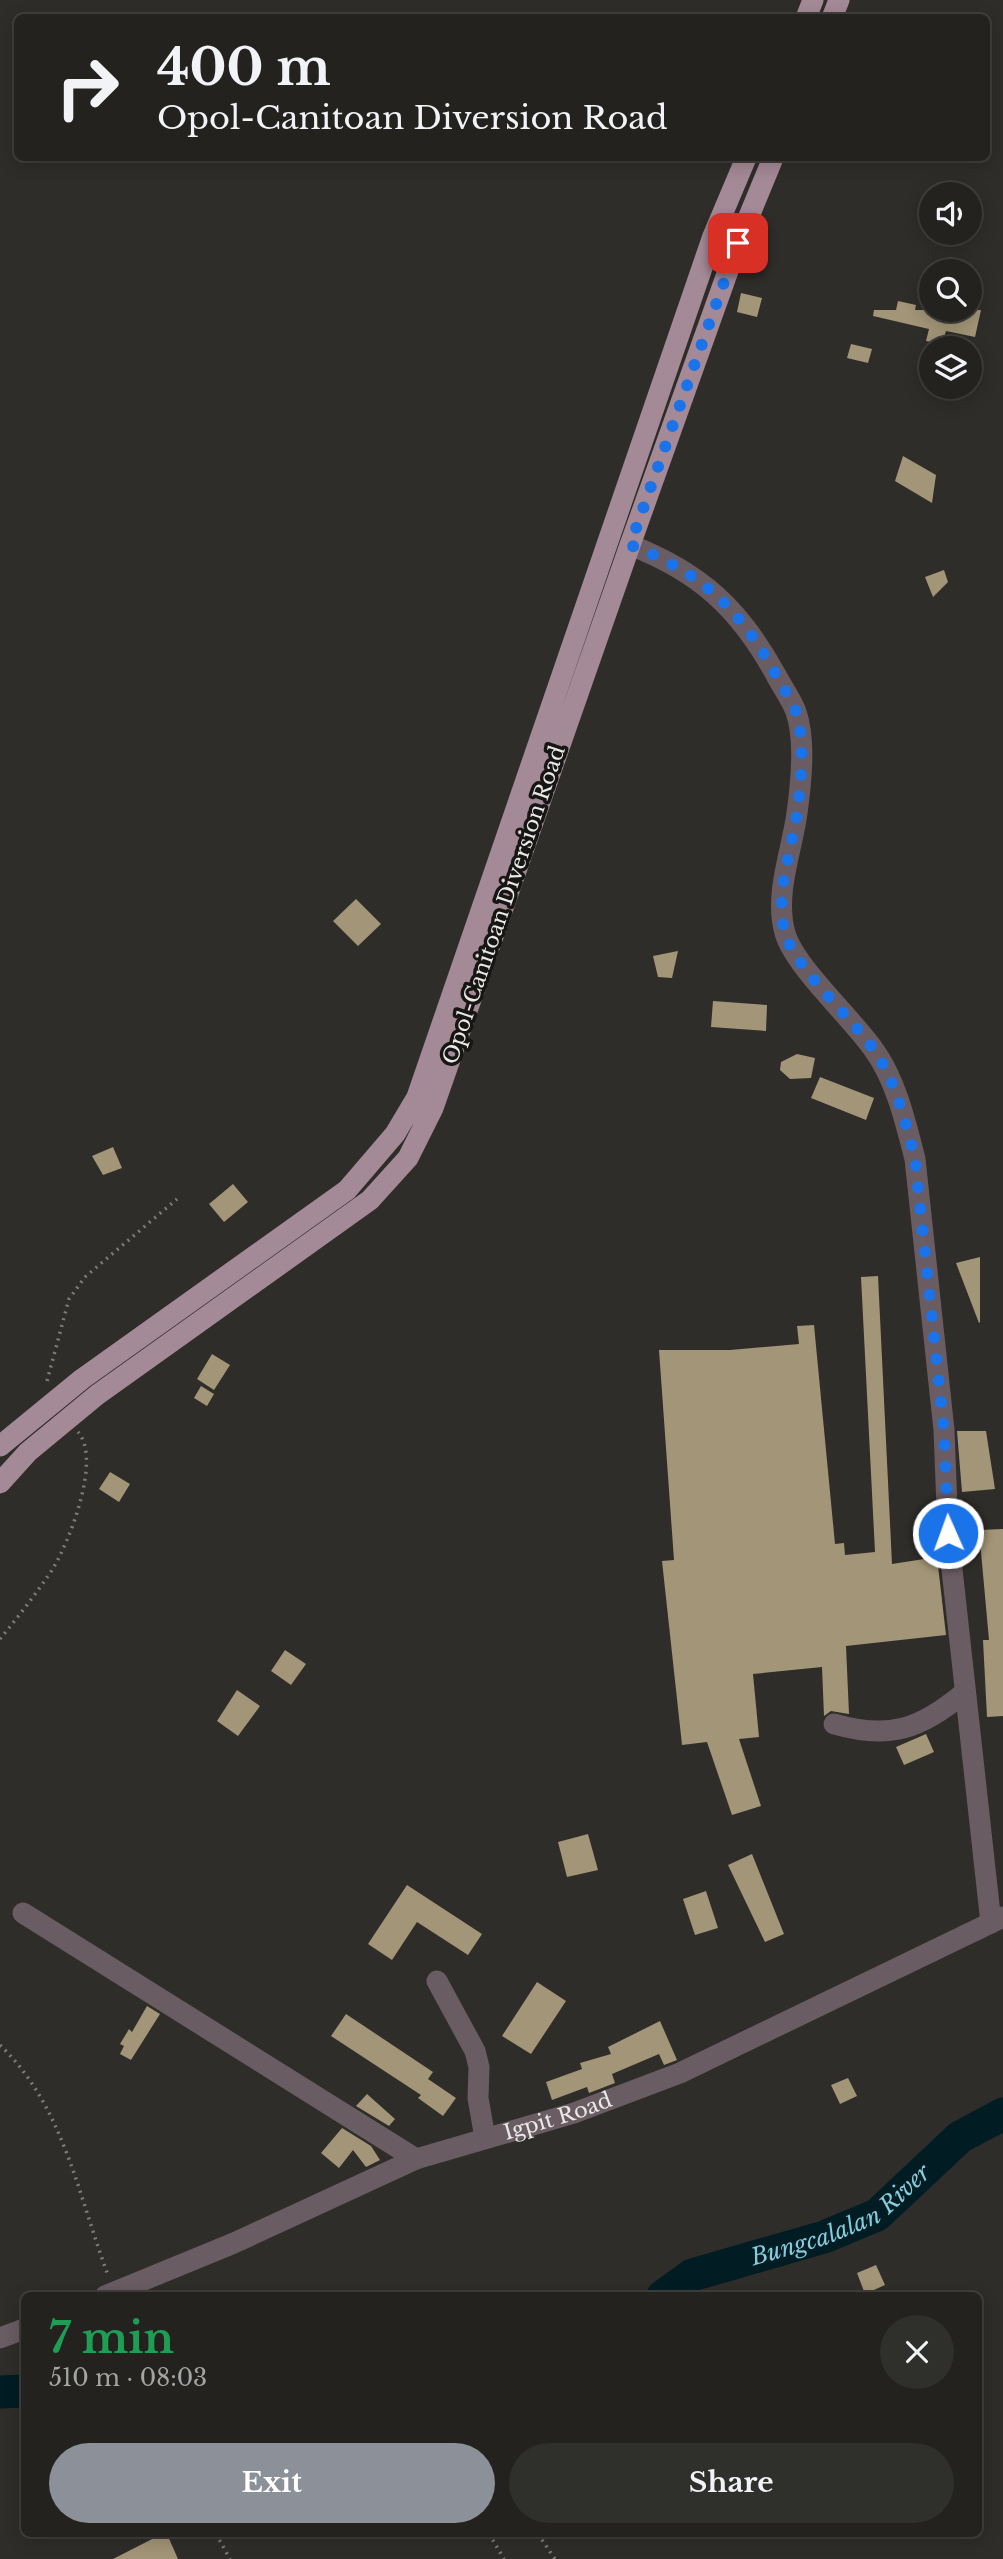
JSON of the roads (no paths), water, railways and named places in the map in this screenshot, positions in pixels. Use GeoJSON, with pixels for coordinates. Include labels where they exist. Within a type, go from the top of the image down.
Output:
{"type":"FeatureCollection","features":[{"type":"Feature","properties":{"kind":"main road","name":"Opol-Canitoan Diversion Road"},"geometry":{"type":"LineString","coordinates":[[0,1447],[50,1404],[347,1190],[395,1134],[416,1097],[713,236],[745,161]]}},
{"type":"Feature","properties":{"kind":"main road","name":"Opol-Canitoan Diversion Road"},"geometry":{"type":"LineString","coordinates":[[0,1483],[28,1452],[66,1419],[370,1200],[408,1158],[433,1108],[738,243],[772,161]]}},
{"type":"Feature","properties":{"kind":"street"},"geometry":{"type":"LineString","coordinates":[[630,545],[683,569],[707,585],[735,612],[797,713],[802,774],[794,837],[781,899],[785,934],[801,964],[838,1003],[876,1053],[902,1115],[915,1159],[944,1430],[948,1533],[965,1692],[997,1920]]}},
{"type":"Feature","properties":{"kind":"street"},"geometry":{"type":"LineString","coordinates":[[834,1724],[884,1733],[900,1731],[929,1717],[965,1692]]}},
{"type":"Feature","properties":{"kind":"street"},"geometry":{"type":"LineString","coordinates":[[23,1913],[416,2159]]}},
{"type":"Feature","properties":{"kind":"street","name":"Igpit Road"},"geometry":{"type":"LineString","coordinates":[[115,2292],[234,2243],[416,2159],[574,2113],[680,2073],[997,1920]]}},
{"type":"Feature","properties":{"kind":"street"},"geometry":{"type":"LineString","coordinates":[[437,1981],[477,2059],[480,2082],[478,2098],[485,2138]]}},
{"type":"Feature","properties":{"kind":"street"},"geometry":{"type":"LineString","coordinates":[[0,2338],[21,2330]]}},
{"type":"Feature","properties":{"kind":"waterway","name":"Bungcalalan River"},"geometry":{"type":"LineString","coordinates":[[669,2292],[692,2275],[824,2237],[877,2215],[960,2137],[1003,2114]]}},
{"type":"Feature","properties":{"kind":"waterway","name":"Bungcalalan River"},"geometry":{"type":"LineString","coordinates":[[0,2392],[21,2391]]}}]}
